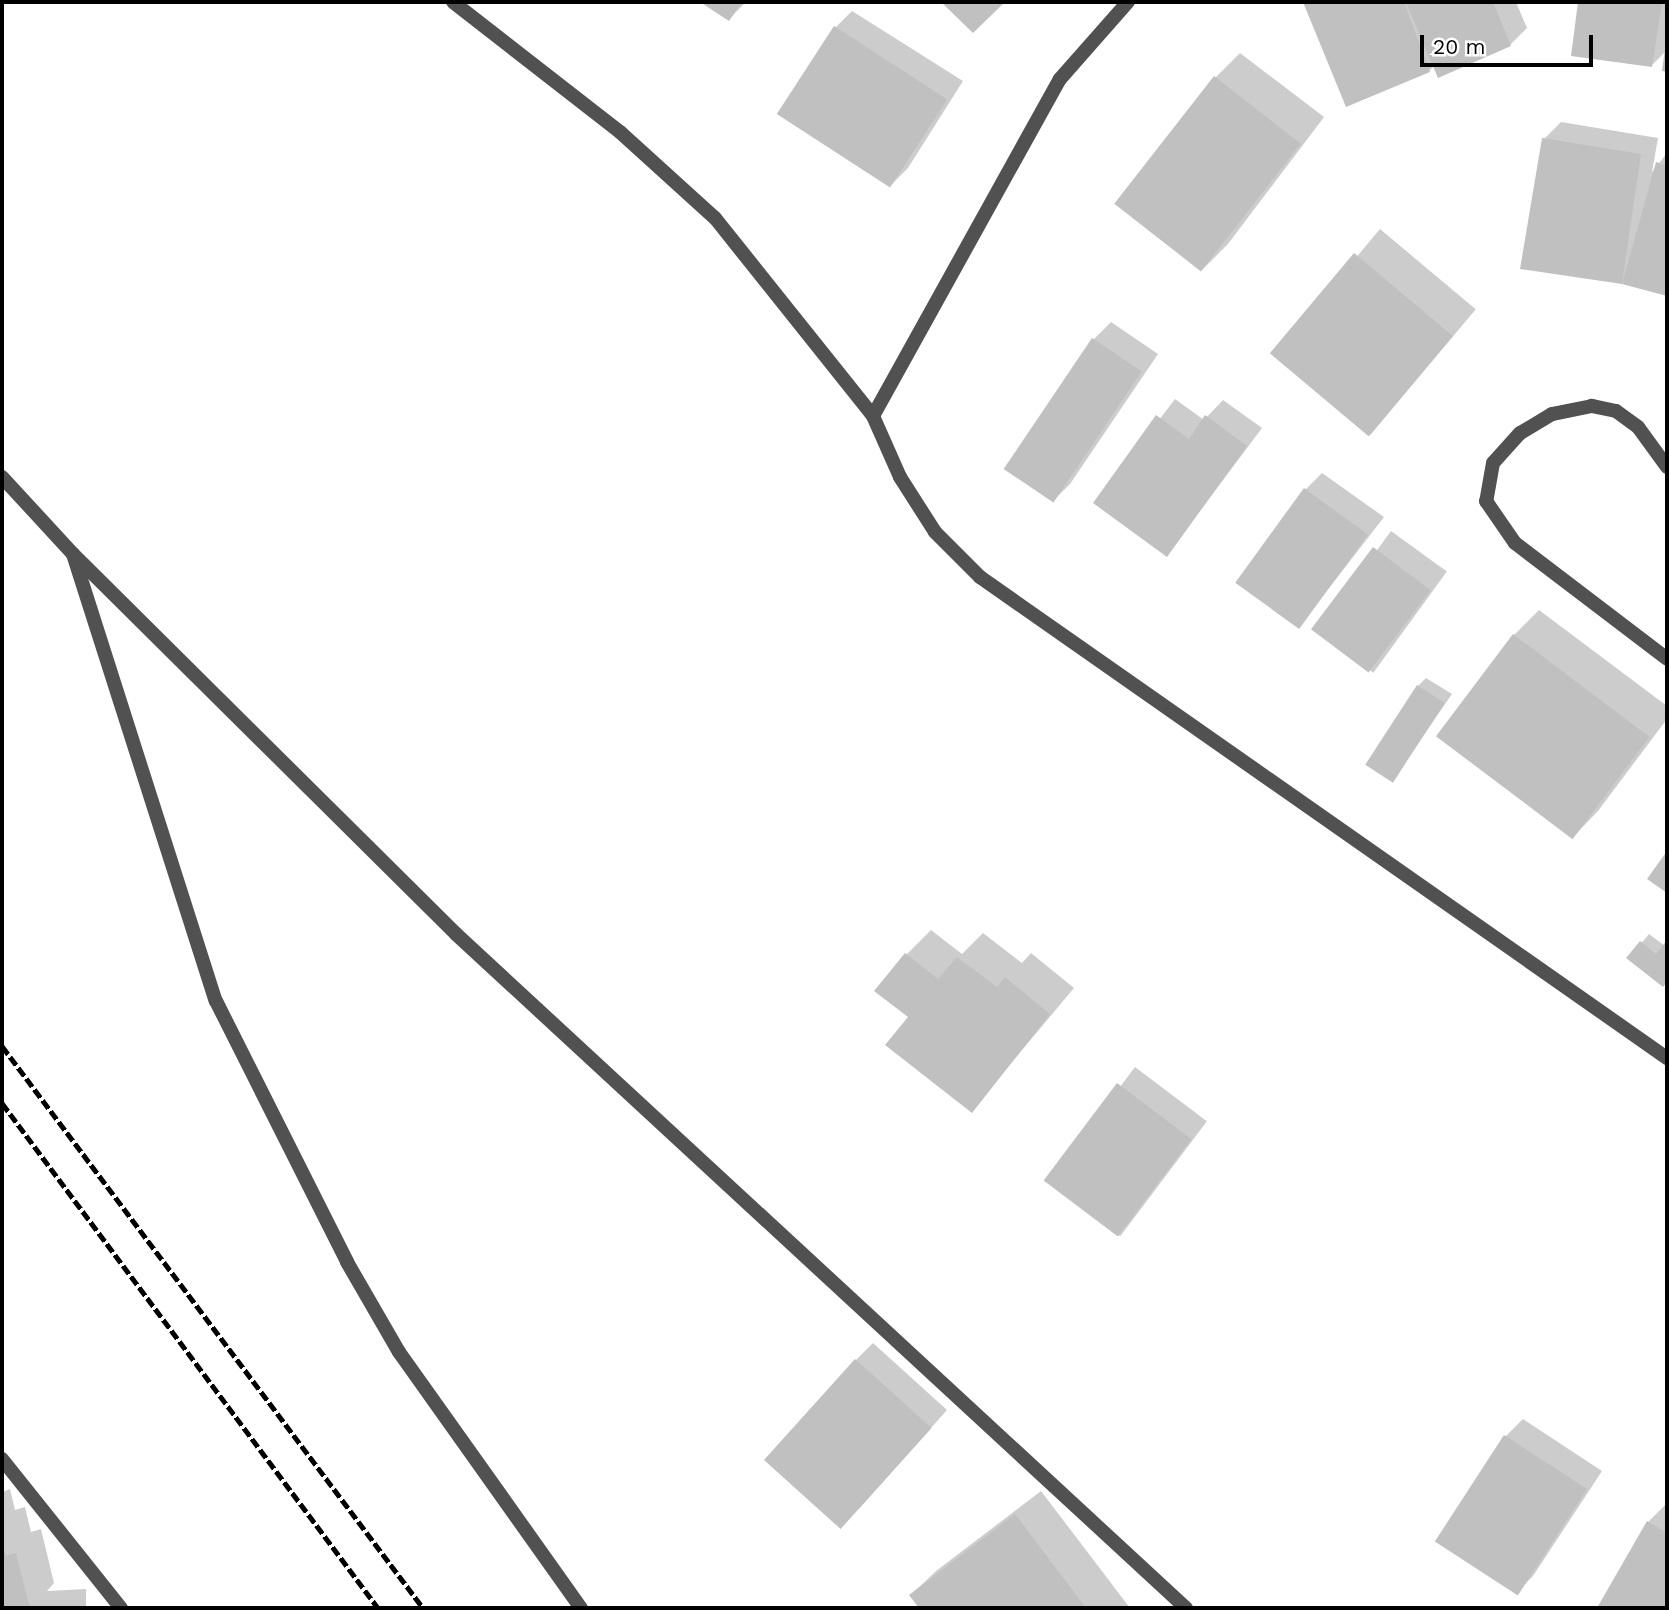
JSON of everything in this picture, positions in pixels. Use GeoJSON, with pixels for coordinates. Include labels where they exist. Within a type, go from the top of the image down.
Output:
{"type":"FeatureCollection","features":[{"type":"Feature","properties":{"kind":"street"},"geometry":{"type":"LineString","coordinates":[[453,2],[620,132],[715,219],[873,416],[900,477],[935,532],[980,576],[1667,1058]]}},
{"type":"Feature","properties":{"kind":"street"},"geometry":{"type":"LineString","coordinates":[[873,416],[1060,79],[1128,2]]}},
{"type":"Feature","properties":{"kind":"street"},"geometry":{"type":"LineString","coordinates":[[1667,467],[1638,427],[1616,411],[1592,406],[1552,414],[1520,433],[1493,463],[1486,501],[1515,543],[1667,659]]}},
{"type":"Feature","properties":{"kind":"street"},"geometry":{"type":"LineString","coordinates":[[2,477],[73,554],[456,934],[1186,1608]]}},
{"type":"Feature","properties":{"kind":"street"},"geometry":{"type":"LineString","coordinates":[[73,554],[216,1001],[347,1262],[399,1352],[581,1608]]}},
{"type":"Feature","properties":{"kind":"street"},"geometry":{"type":"LineString","coordinates":[[2,1459],[121,1608]]}},
{"type":"Feature","properties":{"kind":"building"},"geometry":{"type":"Polygon","coordinates":[[[700,2],[742,2],[729,21],[700,2]]]}},
{"type":"Feature","properties":{"kind":"building"},"geometry":{"type":"Polygon","coordinates":[[[941,2],[1005,2],[973,33],[941,2]]]}},
{"type":"Feature","properties":{"kind":"building"},"geometry":{"type":"Polygon","coordinates":[[[1303,2],[1404,2],[1430,72],[1346,107],[1303,2]]]}},
{"type":"Feature","properties":{"kind":"building"},"geometry":{"type":"Polygon","coordinates":[[[1406,2],[1493,2],[1511,46],[1438,78],[1406,2]]]}},
{"type":"Feature","properties":{"kind":"building"},"geometry":{"type":"Polygon","coordinates":[[[1578,2],[1662,2],[1652,67],[1571,56],[1578,2]]]}},
{"type":"Feature","properties":{"kind":"building"},"geometry":{"type":"Polygon","coordinates":[[[834,26],[947,100],[890,188],[777,114],[834,26]]]}},
{"type":"Feature","properties":{"kind":"building"},"geometry":{"type":"Polygon","coordinates":[[[1667,41],[1667,72],[1662,71],[1667,41]]]}},
{"type":"Feature","properties":{"kind":"building"},"geometry":{"type":"Polygon","coordinates":[[[1214,76],[1301,144],[1201,271],[1114,204],[1214,76]]]}},
{"type":"Feature","properties":{"kind":"building"},"geometry":{"type":"Polygon","coordinates":[[[1542,138],[1641,154],[1622,284],[1520,269],[1542,138]]]}},
{"type":"Feature","properties":{"kind":"building"},"geometry":{"type":"Polygon","coordinates":[[[1656,162],[1667,166],[1667,296],[1622,284],[1656,162]]]}},
{"type":"Feature","properties":{"kind":"building"},"geometry":{"type":"Polygon","coordinates":[[[1354,253],[1453,336],[1369,436],[1270,353],[1354,253]]]}},
{"type":"Feature","properties":{"kind":"building"},"geometry":{"type":"Polygon","coordinates":[[[1092,338],[1142,372],[1053,503],[1004,469],[1092,338]]]}},
{"type":"Feature","properties":{"kind":"building"},"geometry":{"type":"Polygon","coordinates":[[[1156,415],[1189,439],[1205,415],[1247,446],[1167,557],[1093,503],[1156,415]]]}},
{"type":"Feature","properties":{"kind":"building"},"geometry":{"type":"Polygon","coordinates":[[[1304,488],[1368,534],[1299,629],[1235,583],[1304,488]]]}},
{"type":"Feature","properties":{"kind":"building"},"geometry":{"type":"Polygon","coordinates":[[[1373,547],[1431,590],[1369,673],[1311,629],[1373,547]]]}},
{"type":"Feature","properties":{"kind":"building"},"geometry":{"type":"Polygon","coordinates":[[[1513,634],[1650,737],[1573,839],[1436,736],[1513,634]]]}},
{"type":"Feature","properties":{"kind":"building"},"geometry":{"type":"Polygon","coordinates":[[[1417,685],[1445,703],[1393,783],[1365,765],[1417,685]]]}},
{"type":"Feature","properties":{"kind":"building"},"geometry":{"type":"Polygon","coordinates":[[[1667,851],[1667,893],[1647,879],[1667,851]]]}},
{"type":"Feature","properties":{"kind":"building"},"geometry":{"type":"Polygon","coordinates":[[[1667,940],[1667,982],[1663,987],[1626,958],[1640,941],[1656,954],[1667,940]]]}},
{"type":"Feature","properties":{"kind":"building"},"geometry":{"type":"Polygon","coordinates":[[[905,953],[938,979],[957,957],[997,987],[1005,977],[1050,1014],[972,1113],[885,1045],[908,1017],[874,991],[905,953]]]}},
{"type":"Feature","properties":{"kind":"building"},"geometry":{"type":"Polygon","coordinates":[[[1117,1083],[1191,1139],[1118,1236],[1044,1180],[1117,1083]]]}},
{"type":"Feature","properties":{"kind":"building"},"geometry":{"type":"Polygon","coordinates":[[[855,1359],[932,1428],[841,1529],[764,1460],[855,1359]]]}},
{"type":"Feature","properties":{"kind":"building"},"geometry":{"type":"Polygon","coordinates":[[[1504,1435],[1587,1489],[1518,1595],[1435,1542],[1504,1435]]]}},
{"type":"Feature","properties":{"kind":"building"},"geometry":{"type":"Polygon","coordinates":[[[1015,1514],[1086,1608],[919,1608],[909,1595],[1015,1514]]]}},
{"type":"Feature","properties":{"kind":"building"},"geometry":{"type":"Polygon","coordinates":[[[1647,1521],[1667,1533],[1667,1608],[1597,1608],[1647,1521]]]}},
{"type":"Feature","properties":{"kind":"building"},"geometry":{"type":"Polygon","coordinates":[[[2,1543],[6,1556],[16,1553],[30,1608],[2,1608],[2,1543]]]}},
{"type":"Feature","properties":{"kind":"railway"},"geometry":{"type":"LineString","coordinates":[[2,1046],[423,1608]]}},
{"type":"Feature","properties":{"kind":"railway"},"geometry":{"type":"LineString","coordinates":[[2,1103],[378,1608]]}}]}
